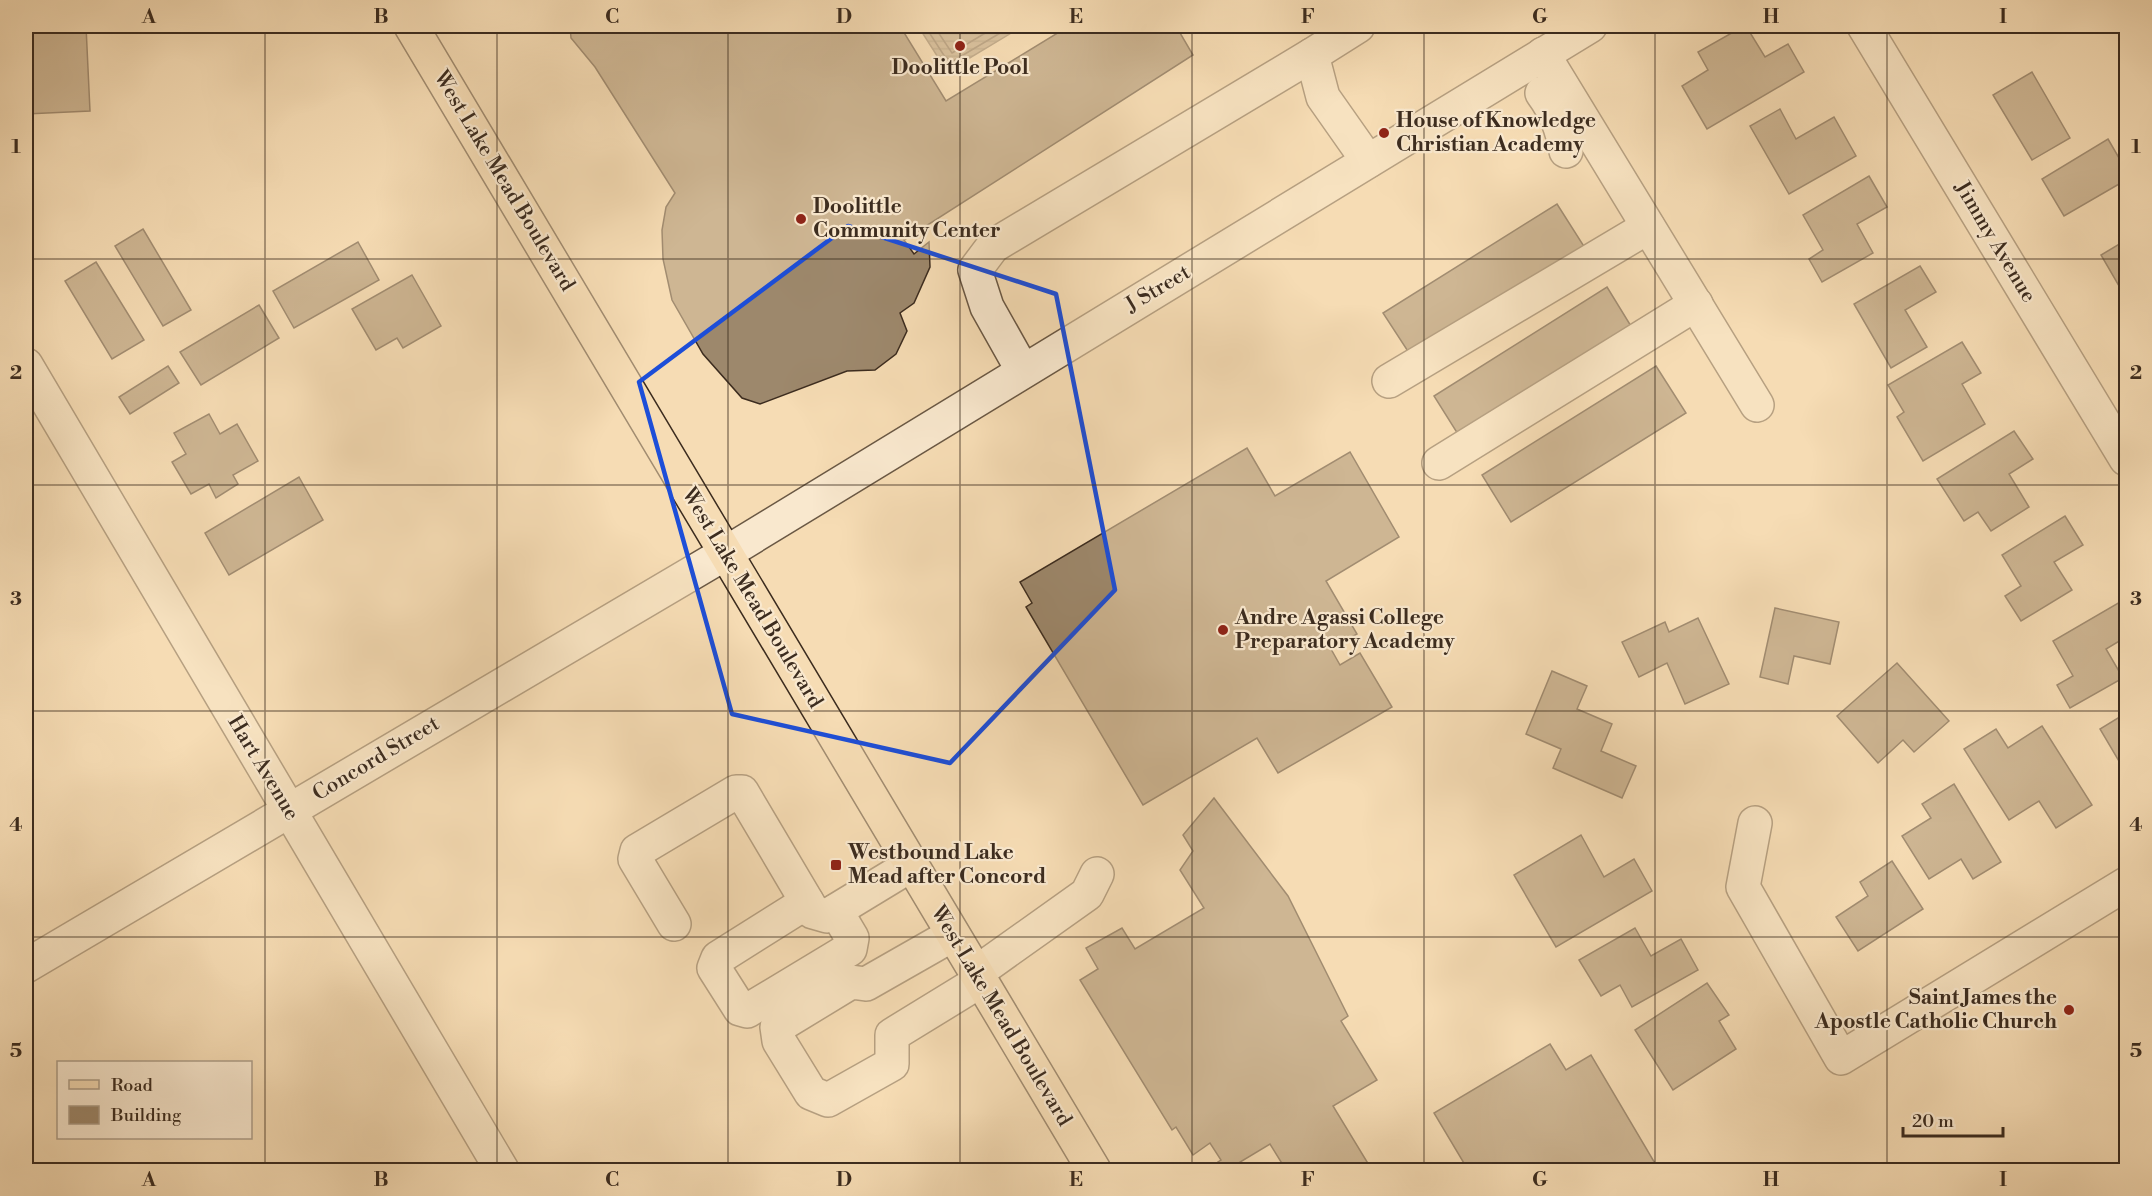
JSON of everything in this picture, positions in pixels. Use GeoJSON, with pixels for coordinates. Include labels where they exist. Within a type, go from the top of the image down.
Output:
{"type":"FeatureCollection","features":[{"type":"Feature","properties":{"kind":"main road","name":"West Lake Mead Boulevard"},"geometry":{"type":"LineString","coordinates":[[411,26],[1094,1170]]}},
{"type":"Feature","properties":{"kind":"street"},"geometry":{"type":"LineString","coordinates":[[1023,371],[987,307],[975,270],[993,246],[1358,26]]}},
{"type":"Feature","properties":{"kind":"street","name":"J Street"},"geometry":{"type":"LineString","coordinates":[[726,553],[1590,26]]}},
{"type":"Feature","properties":{"kind":"street","name":"Jimmy Avenue"},"geometry":{"type":"LineString","coordinates":[[1864,26],[2127,459]]}},
{"type":"Feature","properties":{"kind":"street"},"geometry":{"type":"LineString","coordinates":[[1312,55],[1323,97],[1368,161]]}},
{"type":"Feature","properties":{"kind":"street"},"geometry":{"type":"LineString","coordinates":[[1533,60],[1563,129],[1566,152]]}},
{"type":"Feature","properties":{"kind":"street"},"geometry":{"type":"LineString","coordinates":[[1533,60],[1648,226],[1756,405]]}},
{"type":"Feature","properties":{"kind":"street"},"geometry":{"type":"LineString","coordinates":[[1389,381],[1648,226]]}},
{"type":"Feature","properties":{"kind":"street"},"geometry":{"type":"LineString","coordinates":[[1439,463],[1696,304]]}},
{"type":"Feature","properties":{"kind":"street","name":"Hart Avenue"},"geometry":{"type":"LineString","coordinates":[[26,365],[502,1170]]}},
{"type":"Feature","properties":{"kind":"street","name":"Concord Street"},"geometry":{"type":"LineString","coordinates":[[26,966],[726,553]]}},
{"type":"Feature","properties":{"kind":"street"},"geometry":{"type":"LineString","coordinates":[[674,924],[635,859],[637,851],[736,792],[742,792],[822,906],[911,865]]}},
{"type":"Feature","properties":{"kind":"street"},"geometry":{"type":"LineString","coordinates":[[1755,823],[1743,887],[1841,1058],[2127,884]]}},
{"type":"Feature","properties":{"kind":"street"},"geometry":{"type":"LineString","coordinates":[[952,935],[866,984],[851,982],[777,1027],[779,1041],[811,1093],[828,1100],[892,1064],[892,1035],[978,977],[1087,894],[1097,874]]}},
{"type":"Feature","properties":{"kind":"highlighted area"},"geometry":{"type":"Polygon","coordinates":[[[848,226],[1056,294],[1115,590],[950,763],[732,714],[639,382],[848,226]]]}},
{"type":"Feature","properties":{"kind":"water","name":"Doolittle Pool"},"geometry":{"type":"Polygon","coordinates":[[[918,26],[1023,26],[958,65],[949,68],[941,62],[918,26]]]}},
{"type":"Feature","properties":{"kind":"building"},"geometry":{"type":"Polygon","coordinates":[[[26,26],[86,26],[90,111],[26,114],[26,26]]]}},
{"type":"Feature","properties":{"kind":"building","name":"Doolittle Community Center"},"geometry":{"type":"Polygon","coordinates":[[[570,26],[900,26],[946,101],[1069,26],[1176,26],[1193,55],[904,240],[914,254],[929,242],[930,267],[914,303],[900,313],[907,331],[896,354],[875,370],[847,371],[760,404],[742,398],[703,354],[672,300],[663,259],[662,230],[666,207],[675,193],[595,67],[571,38],[570,26]]]}},
{"type":"Feature","properties":{"kind":"building"},"geometry":{"type":"Polygon","coordinates":[[[1744,26],[1765,57],[1788,44],[1804,72],[1707,129],[1682,86],[1708,70],[1698,52],[1744,26]]]}},
{"type":"Feature","properties":{"kind":"building"},"geometry":{"type":"Polygon","coordinates":[[[2032,72],[2070,138],[2032,160],[1993,95],[2032,72]]]}},
{"type":"Feature","properties":{"kind":"building"},"geometry":{"type":"Polygon","coordinates":[[[1780,109],[1796,139],[1834,117],[1856,156],[1789,194],[1750,126],[1780,109]]]}},
{"type":"Feature","properties":{"kind":"building"},"geometry":{"type":"Polygon","coordinates":[[[2108,139],[2126,170],[2126,180],[2064,216],[2042,179],[2108,139]]]}},
{"type":"Feature","properties":{"kind":"building"},"geometry":{"type":"Polygon","coordinates":[[[1869,176],[1887,207],[1857,224],[1873,253],[1822,282],[1809,259],[1823,250],[1803,215],[1869,176]]]}},
{"type":"Feature","properties":{"kind":"building"},"geometry":{"type":"Polygon","coordinates":[[[1557,204],[1585,248],[1411,356],[1383,313],[1557,204]]]}},
{"type":"Feature","properties":{"kind":"building"},"geometry":{"type":"Polygon","coordinates":[[[143,229],[191,310],[163,326],[115,246],[143,229]]]}},
{"type":"Feature","properties":{"kind":"building"},"geometry":{"type":"Polygon","coordinates":[[[2126,240],[2126,298],[2101,255],[2126,240]]]}},
{"type":"Feature","properties":{"kind":"building"},"geometry":{"type":"Polygon","coordinates":[[[358,242],[379,280],[294,328],[273,291],[358,242]]]}},
{"type":"Feature","properties":{"kind":"building"},"geometry":{"type":"Polygon","coordinates":[[[96,262],[144,340],[112,359],[65,281],[96,262]]]}},
{"type":"Feature","properties":{"kind":"building"},"geometry":{"type":"Polygon","coordinates":[[[1920,266],[1936,292],[1905,310],[1927,347],[1891,368],[1854,304],[1920,266]]]}},
{"type":"Feature","properties":{"kind":"building"},"geometry":{"type":"Polygon","coordinates":[[[412,275],[441,326],[403,348],[397,338],[376,350],[352,309],[412,275]]]}},
{"type":"Feature","properties":{"kind":"building"},"geometry":{"type":"Polygon","coordinates":[[[1607,287],[1634,331],[1461,439],[1434,396],[1607,287]]]}},
{"type":"Feature","properties":{"kind":"building"},"geometry":{"type":"Polygon","coordinates":[[[259,305],[279,338],[201,385],[180,352],[259,305]]]}},
{"type":"Feature","properties":{"kind":"building"},"geometry":{"type":"Polygon","coordinates":[[[1962,342],[1981,373],[1962,384],[1985,424],[1923,461],[1897,417],[1904,412],[1888,385],[1962,342]]]}},
{"type":"Feature","properties":{"kind":"building"},"geometry":{"type":"Polygon","coordinates":[[[168,366],[179,383],[130,414],[119,397],[168,366]]]}},
{"type":"Feature","properties":{"kind":"building"},"geometry":{"type":"Polygon","coordinates":[[[1656,366],[1686,413],[1511,522],[1482,475],[1656,366]]]}},
{"type":"Feature","properties":{"kind":"building"},"geometry":{"type":"Polygon","coordinates":[[[209,414],[220,434],[237,424],[258,461],[233,475],[238,484],[216,498],[209,484],[191,494],[172,462],[186,454],[174,433],[209,414]]]}},
{"type":"Feature","properties":{"kind":"building"},"geometry":{"type":"Polygon","coordinates":[[[2014,431],[2033,459],[2009,474],[2029,507],[1991,531],[1978,512],[1964,521],[1937,479],[2014,431]]]}},
{"type":"Feature","properties":{"kind":"building"},"geometry":{"type":"Polygon","coordinates":[[[1247,448],[1275,496],[1350,452],[1399,537],[1326,581],[1357,634],[1331,649],[1340,665],[1360,653],[1392,707],[1278,773],[1257,738],[1143,805],[1026,607],[1032,603],[1020,582],[1247,448]]]}},
{"type":"Feature","properties":{"kind":"building"},"geometry":{"type":"Polygon","coordinates":[[[299,477],[323,520],[229,575],[205,533],[299,477]]]}},
{"type":"Feature","properties":{"kind":"building"},"geometry":{"type":"Polygon","coordinates":[[[2065,516],[2083,545],[2054,562],[2072,590],[2021,621],[2005,596],[2021,586],[2002,555],[2065,516]]]}},
{"type":"Feature","properties":{"kind":"building"},"geometry":{"type":"Polygon","coordinates":[[[2120,602],[2126,614],[2126,637],[2106,649],[2123,678],[2070,708],[2057,685],[2073,676],[2053,641],[2120,602]]]}},
{"type":"Feature","properties":{"kind":"building"},"geometry":{"type":"Polygon","coordinates":[[[1775,608],[1839,622],[1830,664],[1794,656],[1788,684],[1760,677],[1775,608]]]}},
{"type":"Feature","properties":{"kind":"building"},"geometry":{"type":"Polygon","coordinates":[[[1698,618],[1729,684],[1685,704],[1667,663],[1639,677],[1622,642],[1665,622],[1669,632],[1698,618]]]}},
{"type":"Feature","properties":{"kind":"building"},"geometry":{"type":"Polygon","coordinates":[[[1897,663],[1949,721],[1914,752],[1903,740],[1878,763],[1837,716],[1897,663]]]}},
{"type":"Feature","properties":{"kind":"building"},"geometry":{"type":"Polygon","coordinates":[[[1552,671],[1587,686],[1577,709],[1612,724],[1601,751],[1636,766],[1622,798],[1553,768],[1561,749],[1526,734],[1552,671]]]}},
{"type":"Feature","properties":{"kind":"building"},"geometry":{"type":"Polygon","coordinates":[[[2126,713],[2126,773],[2100,729],[2126,713]]]}},
{"type":"Feature","properties":{"kind":"building"},"geometry":{"type":"Polygon","coordinates":[[[2042,726],[2092,805],[2056,828],[2039,801],[2009,820],[1964,749],[1996,729],[2008,748],[2042,726]]]}},
{"type":"Feature","properties":{"kind":"building"},"geometry":{"type":"Polygon","coordinates":[[[1954,784],[2001,862],[1973,879],[1961,859],[1929,879],[1902,836],[1931,818],[1922,804],[1954,784]]]}},
{"type":"Feature","properties":{"kind":"building"},"geometry":{"type":"Polygon","coordinates":[[[1214,798],[1288,896],[1348,1016],[1341,1021],[1377,1080],[1333,1106],[1372,1170],[1286,1170],[1270,1144],[1227,1170],[1223,1170],[1218,1162],[1221,1160],[1210,1143],[1193,1155],[1176,1127],[1172,1130],[1080,980],[1098,969],[1086,948],[1122,928],[1135,949],[1204,908],[1180,870],[1193,851],[1183,835],[1214,798]]]}},
{"type":"Feature","properties":{"kind":"building"},"geometry":{"type":"Polygon","coordinates":[[[1581,835],[1604,877],[1634,859],[1652,891],[1556,947],[1514,875],[1581,835]]]}},
{"type":"Feature","properties":{"kind":"building"},"geometry":{"type":"Polygon","coordinates":[[[1892,861],[1923,909],[1858,951],[1836,917],[1868,896],[1860,882],[1892,861]]]}},
{"type":"Feature","properties":{"kind":"building"},"geometry":{"type":"Polygon","coordinates":[[[1635,928],[1651,956],[1681,939],[1698,970],[1632,1007],[1620,985],[1601,996],[1579,960],[1635,928]]]}},
{"type":"Feature","properties":{"kind":"building"},"geometry":{"type":"Polygon","coordinates":[[[1707,983],[1729,1015],[1719,1021],[1736,1049],[1673,1090],[1635,1030],[1707,983]]]}},
{"type":"Feature","properties":{"kind":"building"},"geometry":{"type":"Polygon","coordinates":[[[1550,1044],[1566,1070],[1591,1055],[1659,1170],[1468,1170],[1434,1113],[1550,1044]]]}},
{"type":"Feature","properties":{"kind":"place","name":"Doolittle Pool"},"geometry":{"type":"Point","coordinates":[960,46]}},
{"type":"Feature","properties":{"kind":"place","name":"House of Knowledge Christian Academy"},"geometry":{"type":"Point","coordinates":[1384,133]}},
{"type":"Feature","properties":{"kind":"place","name":"Doolittle Community Center"},"geometry":{"type":"Point","coordinates":[801,219]}},
{"type":"Feature","properties":{"kind":"place","name":"Andre Agassi College Preparatory Academy"},"geometry":{"type":"Point","coordinates":[1223,630]}},
{"type":"Feature","properties":{"kind":"place","name":"Westbound Lake Mead after Concord"},"geometry":{"type":"Point","coordinates":[836,865]}},
{"type":"Feature","properties":{"kind":"place","name":"Saint James the Apostle Catholic Church"},"geometry":{"type":"Point","coordinates":[2069,1010]}}]}
